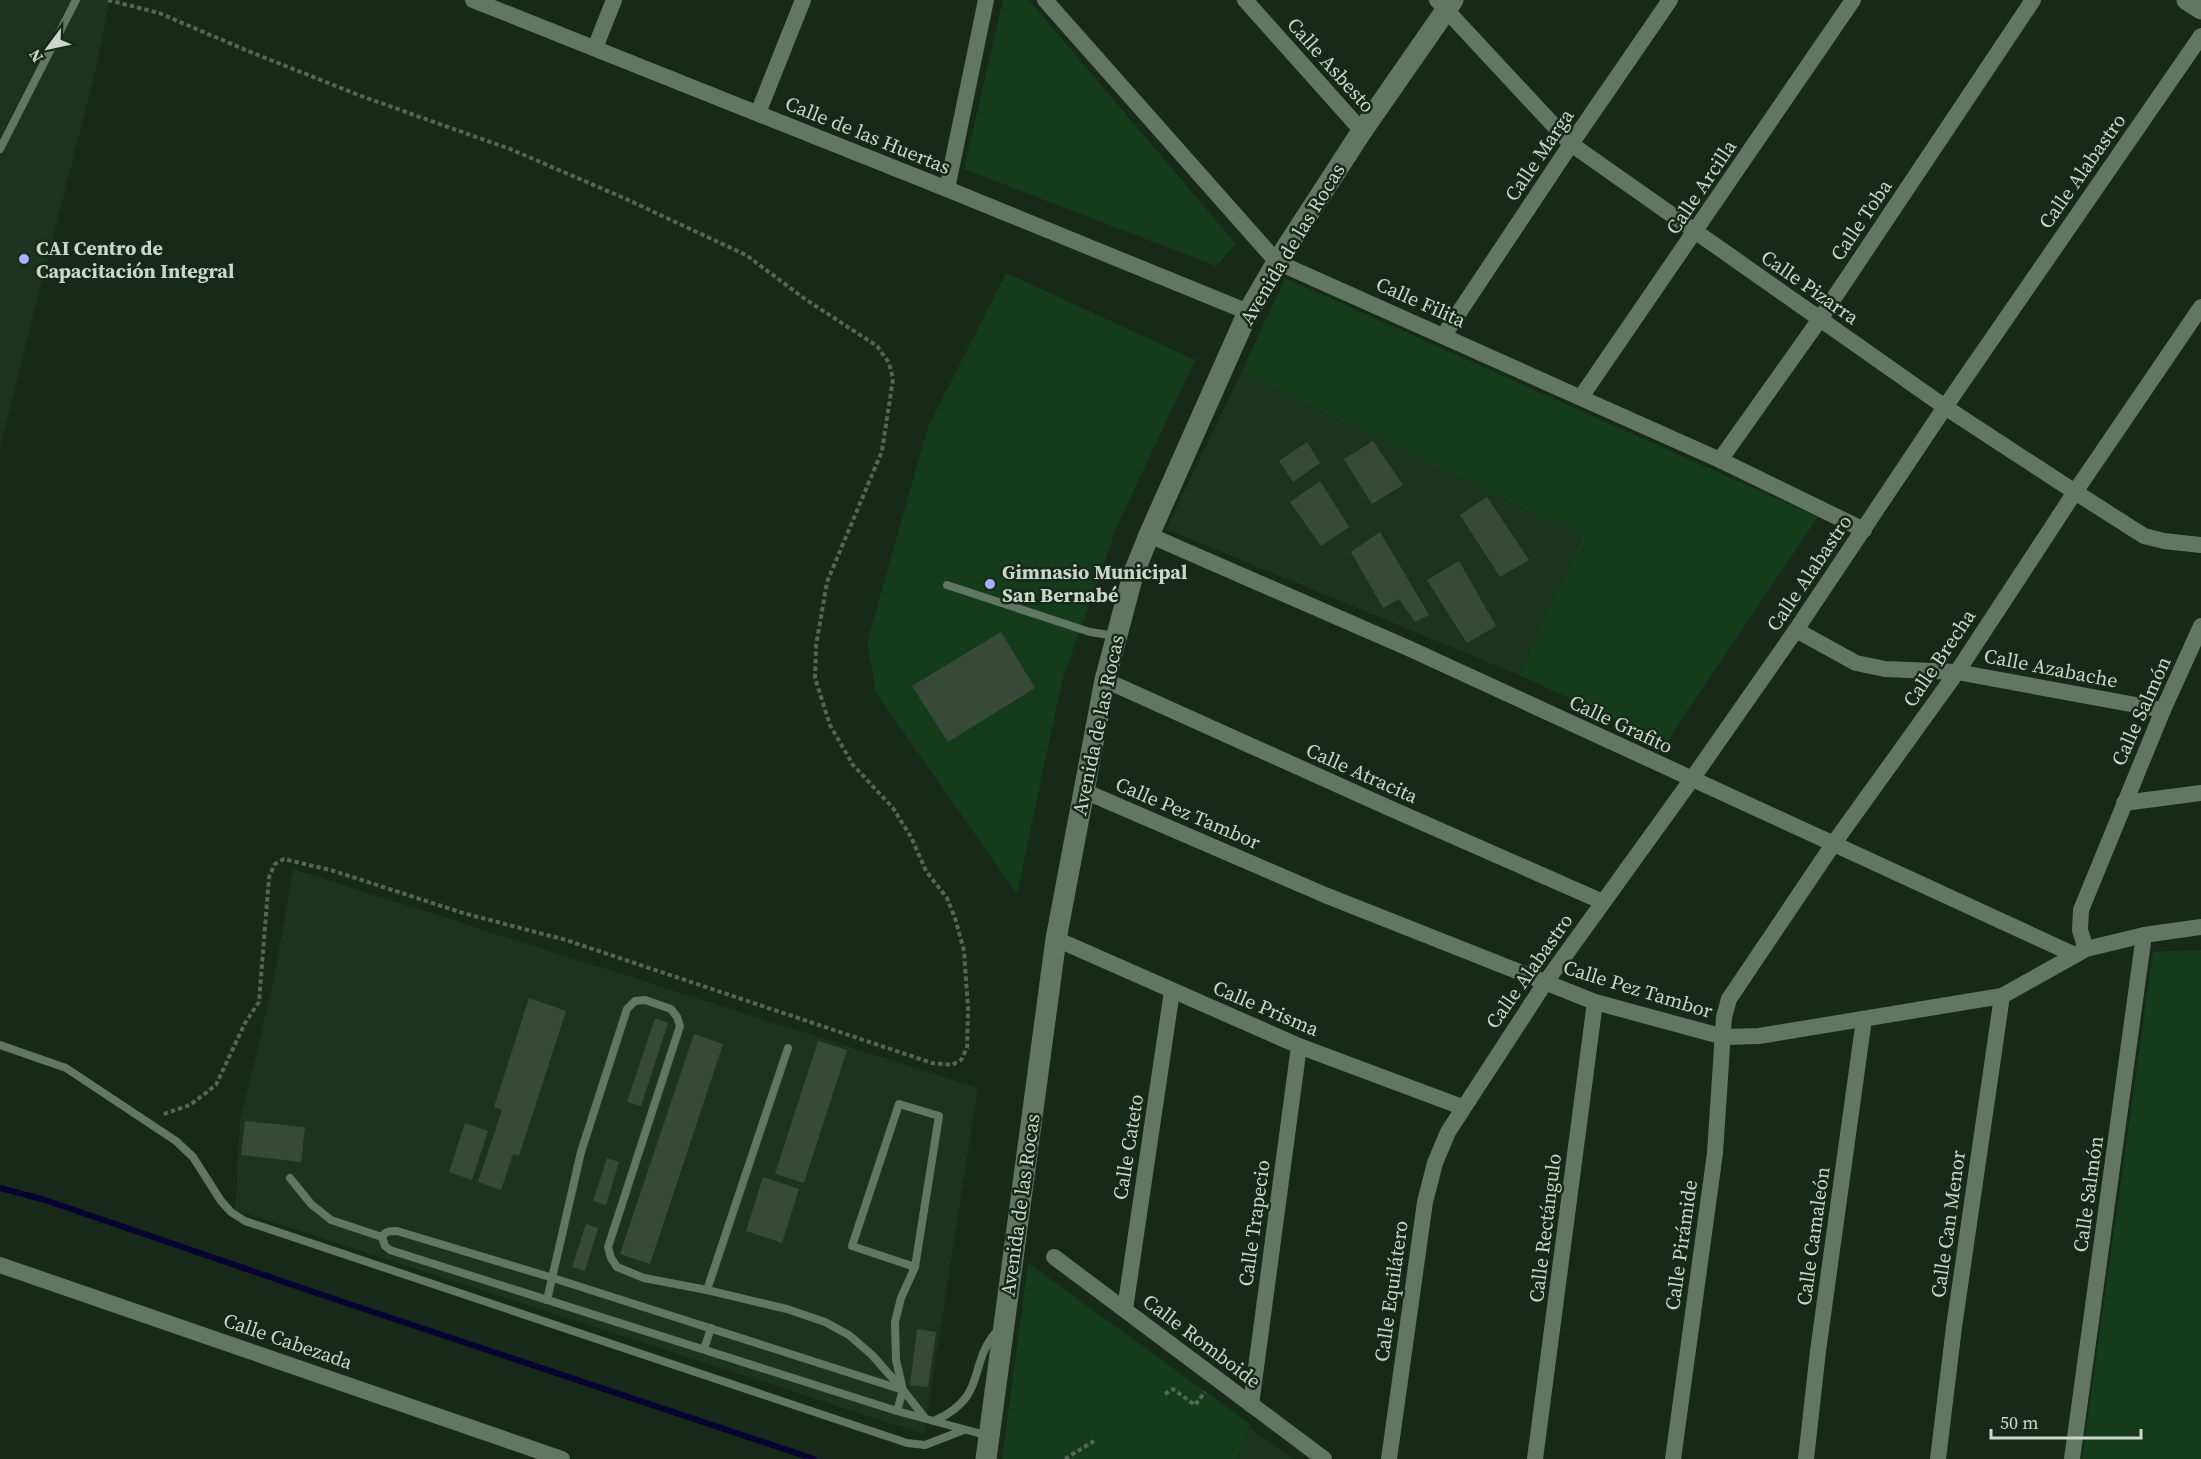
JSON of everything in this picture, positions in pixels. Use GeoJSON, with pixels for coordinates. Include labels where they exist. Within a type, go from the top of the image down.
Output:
{"type":"FeatureCollection","features":[{"type":"Feature","properties":{"kind":"street","name":"Calle de las Huertas"},"geometry":{"type":"LineString","coordinates":[[472,0],[758,113],[1248,312]]}},
{"type":"Feature","properties":{"kind":"street"},"geometry":{"type":"LineString","coordinates":[[595,48],[614,0]]}},
{"type":"Feature","properties":{"kind":"street"},"geometry":{"type":"LineString","coordinates":[[758,113],[803,0]]}},
{"type":"Feature","properties":{"kind":"street"},"geometry":{"type":"LineString","coordinates":[[947,189],[986,0]]}},
{"type":"Feature","properties":{"kind":"street","name":"Calle Filita"},"geometry":{"type":"LineString","coordinates":[[1045,0],[1277,262],[1720,460],[1864,530]]}},
{"type":"Feature","properties":{"kind":"street","name":"Calle Asbesto"},"geometry":{"type":"LineString","coordinates":[[1245,0],[1362,131]]}},
{"type":"Feature","properties":{"kind":"street","name":"Calle Marga"},"geometry":{"type":"LineString","coordinates":[[1444,335],[1670,0]]}},
{"type":"Feature","properties":{"kind":"street","name":"Calle Arcilla"},"geometry":{"type":"LineString","coordinates":[[1581,397],[1853,0]]}},
{"type":"Feature","properties":{"kind":"street","name":"Calle Toba"},"geometry":{"type":"LineString","coordinates":[[1720,460],[1820,319],[2033,0]]}},
{"type":"Feature","properties":{"kind":"street"},"geometry":{"type":"LineString","coordinates":[[2187,0],[2201,9]]}},
{"type":"Feature","properties":{"kind":"street","name":"Avenida de las Rocas"},"geometry":{"type":"LineString","coordinates":[[986,1459],[1056,939],[1105,680],[1133,575],[1248,312],[1277,262],[1445,4]]}},
{"type":"Feature","properties":{"kind":"street","name":"Calle Pizarra"},"geometry":{"type":"LineString","coordinates":[[1445,4],[1571,144],[1695,233],[1945,406],[2144,536],[2164,542],[2201,545]]}},
{"type":"Feature","properties":{"kind":"street","name":"Calle Alabastro"},"geometry":{"type":"LineString","coordinates":[[1448,1132],[1462,1107],[1545,983],[1796,630],[1945,406],[2201,36]]}},
{"type":"Feature","properties":{"kind":"street","name":"Calle Brecha"},"geometry":{"type":"LineString","coordinates":[[1724,1037],[1724,1017],[1729,999],[1834,843],[1957,672],[2075,492],[2201,307]]}},
{"type":"Feature","properties":{"kind":"street","name":"Calle Grafito"},"geometry":{"type":"LineString","coordinates":[[1149,535],[1408,648],[1692,779],[2080,952]]}},
{"type":"Feature","properties":{"kind":"street","name":"Calle Salmón"},"geometry":{"type":"LineString","coordinates":[[2080,952],[2081,910],[2163,711],[2195,655],[2201,626]]}},
{"type":"Feature","properties":{"kind":"street","name":"Calle Azabache"},"geometry":{"type":"LineString","coordinates":[[1796,630],[1856,663],[1885,669],[1957,672],[2163,711]]}},
{"type":"Feature","properties":{"kind":"street","name":"Calle Atracita"},"geometry":{"type":"LineString","coordinates":[[1105,680],[1604,902]]}},
{"type":"Feature","properties":{"kind":"street","name":"Calle Pez Tambor"},"geometry":{"type":"LineString","coordinates":[[1084,791],[1324,895],[1545,983],[1595,1002],[1724,1037],[1759,1036],[2002,996],[2080,952],[2144,935],[2201,927]]}},
{"type":"Feature","properties":{"kind":"street"},"geometry":{"type":"LineString","coordinates":[[2124,803],[2201,793]]}},
{"type":"Feature","properties":{"kind":"street","name":"Calle Salmón"},"geometry":{"type":"LineString","coordinates":[[2072,1459],[2144,935]]}},
{"type":"Feature","properties":{"kind":"street","name":"Calle Prisma"},"geometry":{"type":"LineString","coordinates":[[1056,939],[1299,1046],[1462,1107]]}},
{"type":"Feature","properties":{"kind":"street","name":"Calle Cateto"},"geometry":{"type":"LineString","coordinates":[[1125,1309],[1172,990]]}},
{"type":"Feature","properties":{"kind":"street","name":"Calle Can Menor"},"geometry":{"type":"LineString","coordinates":[[1938,1459],[1955,1316],[2002,996]]}},
{"type":"Feature","properties":{"kind":"street","name":"Calle Rectángulo"},"geometry":{"type":"LineString","coordinates":[[1535,1459],[1595,1002]]}},
{"type":"Feature","properties":{"kind":"street","name":"Calle Camaleón"},"geometry":{"type":"LineString","coordinates":[[1806,1459],[1818,1351],[1864,1019]]}},
{"type":"Feature","properties":{"kind":"street","name":"Calle Pirámide"},"geometry":{"type":"LineString","coordinates":[[1673,1459],[1715,1153],[1724,1037]]}},
{"type":"Feature","properties":{"kind":"street","name":"Calle Trapecio"},"geometry":{"type":"LineString","coordinates":[[1251,1405],[1299,1046]]}},
{"type":"Feature","properties":{"kind":"street","name":"Calle Equilátero"},"geometry":{"type":"LineString","coordinates":[[1389,1459],[1425,1202],[1435,1163],[1448,1132]]}},
{"type":"Feature","properties":{"kind":"street","name":"Calle Romboide"},"geometry":{"type":"LineString","coordinates":[[1054,1257],[1324,1459]]}},
{"type":"Feature","properties":{"kind":"street","name":"Calle Cabezada"},"geometry":{"type":"LineString","coordinates":[[0,1265],[562,1459]]}},
{"type":"Feature","properties":{"kind":"lane"},"geometry":{"type":"LineString","coordinates":[[0,149],[76,0]]}},
{"type":"Feature","properties":{"kind":"lane"},"geometry":{"type":"LineString","coordinates":[[947,585],[1090,632],[1116,636]]}},
{"type":"Feature","properties":{"kind":"lane"},"geometry":{"type":"LineString","coordinates":[[546,1300],[581,1152],[627,1009],[635,1001],[645,1000],[671,1009],[680,1026],[608,1247],[610,1258],[617,1267],[644,1278],[707,1290],[825,1322],[849,1335],[864,1348],[930,1420]]}},
{"type":"Feature","properties":{"kind":"lane"},"geometry":{"type":"LineString","coordinates":[[0,1045],[66,1068],[185,1149],[193,1157],[221,1201],[231,1212],[246,1221],[907,1443],[925,1445],[964,1430]]}},
{"type":"Feature","properties":{"kind":"lane"},"geometry":{"type":"LineString","coordinates":[[707,1290],[788,1048]]}},
{"type":"Feature","properties":{"kind":"lane"},"geometry":{"type":"LineString","coordinates":[[897,1411],[903,1390],[896,1360],[895,1322],[901,1298],[915,1267],[939,1116],[899,1104],[852,1246],[915,1267]]}},
{"type":"Feature","properties":{"kind":"lane"},"geometry":{"type":"LineString","coordinates":[[290,1178],[311,1204],[331,1220],[382,1237]]}},
{"type":"Feature","properties":{"kind":"lane"},"geometry":{"type":"LineString","coordinates":[[382,1237],[384,1233],[397,1231],[553,1278],[903,1390]]}},
{"type":"Feature","properties":{"kind":"lane"},"geometry":{"type":"LineString","coordinates":[[382,1237],[385,1246],[390,1250],[897,1411],[989,1436]]}},
{"type":"Feature","properties":{"kind":"lane"},"geometry":{"type":"LineString","coordinates":[[930,1420],[958,1408],[968,1398],[986,1348],[993,1335],[1004,1323]]}},
{"type":"Feature","properties":{"kind":"lane"},"geometry":{"type":"LineString","coordinates":[[704,1349],[711,1328]]}},
{"type":"Feature","properties":{"kind":"path"},"geometry":{"type":"LineString","coordinates":[[108,0],[159,13],[361,96],[510,149],[624,198],[746,255],[805,299],[877,346],[889,363],[893,379],[882,451],[827,582],[816,646],[814,678],[830,725],[853,765],[893,808],[911,837],[926,871],[947,898],[964,951],[968,1008],[967,1048],[960,1060],[952,1065],[932,1063],[566,940],[463,914],[334,871],[284,860],[275,864],[269,877],[259,1002],[245,1023],[216,1085],[190,1105],[144,1120]]}},
{"type":"Feature","properties":{"kind":"path"},"geometry":{"type":"LineString","coordinates":[[1165,1394],[1173,1389],[1195,1405],[1215,1377]]}},
{"type":"Feature","properties":{"kind":"path"},"geometry":{"type":"LineString","coordinates":[[1065,1459],[1094,1441]]}},
{"type":"Feature","properties":{"kind":"shaded area","name":"CAI Centro de Capacitación Integral"},"geometry":{"type":"Polygon","coordinates":[[[0,0],[110,0],[95,72],[0,447],[0,0]]]}},
{"type":"Feature","properties":{"kind":"shaded area"},"geometry":{"type":"Polygon","coordinates":[[[1003,0],[1029,0],[1236,244],[1216,266],[964,169],[1003,0]]]}},
{"type":"Feature","properties":{"kind":"shaded area","name":"Gimnasio Municipal San Bernabé"},"geometry":{"type":"Polygon","coordinates":[[[1006,273],[1195,360],[1117,526],[1062,681],[1017,894],[876,693],[867,642],[928,427],[1006,273]]]}},
{"type":"Feature","properties":{"kind":"shaded area"},"geometry":{"type":"Polygon","coordinates":[[[1285,278],[1818,517],[1666,743],[1519,675],[1582,536],[1241,373],[1285,278]]]}},
{"type":"Feature","properties":{"kind":"shaded area"},"geometry":{"type":"Polygon","coordinates":[[[1241,373],[1582,536],[1519,675],[1166,529],[1241,373]]]}},
{"type":"Feature","properties":{"kind":"shaded area"},"geometry":{"type":"Polygon","coordinates":[[[293,869],[978,1088],[924,1434],[235,1210],[240,1121],[273,984],[293,869]]]}},
{"type":"Feature","properties":{"kind":"shaded area"},"geometry":{"type":"Polygon","coordinates":[[[2201,950],[2201,1459],[2082,1459],[2153,952],[2201,950]]]}},
{"type":"Feature","properties":{"kind":"shaded area"},"geometry":{"type":"Polygon","coordinates":[[[1028,1263],[1250,1424],[1237,1459],[1002,1459],[1028,1263]]]}},
{"type":"Feature","properties":{"kind":"shaded area"},"geometry":{"type":"Polygon","coordinates":[[[1249,1428],[1294,1459],[1237,1459],[1249,1428]]]}},
{"type":"Feature","properties":{"kind":"building"},"geometry":{"type":"Polygon","coordinates":[[[1373,441],[1403,485],[1372,504],[1344,459],[1373,441]]]}},
{"type":"Feature","properties":{"kind":"building"},"geometry":{"type":"Polygon","coordinates":[[[1307,442],[1320,463],[1293,482],[1279,461],[1307,442]]]}},
{"type":"Feature","properties":{"kind":"building"},"geometry":{"type":"Polygon","coordinates":[[[1320,481],[1349,527],[1321,546],[1290,502],[1320,481]]]}},
{"type":"Feature","properties":{"kind":"building"},"geometry":{"type":"Polygon","coordinates":[[[1487,497],[1529,560],[1500,577],[1460,515],[1487,497]]]}},
{"type":"Feature","properties":{"kind":"building"},"geometry":{"type":"Polygon","coordinates":[[[1380,532],[1429,615],[1415,622],[1399,599],[1383,608],[1351,552],[1380,532]]]}},
{"type":"Feature","properties":{"kind":"building"},"geometry":{"type":"Polygon","coordinates":[[[1459,561],[1496,626],[1467,643],[1427,580],[1459,561]]]}},
{"type":"Feature","properties":{"kind":"building"},"geometry":{"type":"Polygon","coordinates":[[[1001,632],[1035,688],[948,742],[912,686],[1001,632]]]}},
{"type":"Feature","properties":{"kind":"building"},"geometry":{"type":"Polygon","coordinates":[[[529,998],[566,1011],[519,1156],[513,1154],[501,1190],[478,1182],[502,1110],[494,1107],[529,998]]]}},
{"type":"Feature","properties":{"kind":"building"},"geometry":{"type":"Polygon","coordinates":[[[655,1018],[668,1023],[641,1106],[627,1102],[655,1018]]]}},
{"type":"Feature","properties":{"kind":"building"},"geometry":{"type":"Polygon","coordinates":[[[694,1034],[723,1044],[650,1264],[620,1254],[694,1034]]]}},
{"type":"Feature","properties":{"kind":"building"},"geometry":{"type":"Polygon","coordinates":[[[818,1041],[847,1050],[804,1183],[775,1174],[818,1041]]]}},
{"type":"Feature","properties":{"kind":"building"},"geometry":{"type":"Polygon","coordinates":[[[245,1121],[305,1127],[301,1162],[241,1155],[245,1121]]]}},
{"type":"Feature","properties":{"kind":"building"},"geometry":{"type":"Polygon","coordinates":[[[465,1123],[488,1131],[472,1180],[449,1172],[465,1123]]]}},
{"type":"Feature","properties":{"kind":"building"},"geometry":{"type":"Polygon","coordinates":[[[607,1158],[619,1162],[606,1205],[593,1201],[607,1158]]]}},
{"type":"Feature","properties":{"kind":"building"},"geometry":{"type":"Polygon","coordinates":[[[763,1177],[799,1189],[782,1243],[746,1231],[763,1177]]]}},
{"type":"Feature","properties":{"kind":"building"},"geometry":{"type":"Polygon","coordinates":[[[586,1224],[598,1228],[585,1271],[572,1267],[586,1224]]]}},
{"type":"Feature","properties":{"kind":"building"},"geometry":{"type":"Polygon","coordinates":[[[917,1329],[936,1332],[928,1387],[910,1385],[917,1329]]]}},
{"type":"Feature","properties":{"kind":"waterway"},"geometry":{"type":"LineString","coordinates":[[0,1188],[45,1200],[814,1459]]}},
{"type":"Feature","properties":{"kind":"place","name":"CAI Centro de Capacitación Integral"},"geometry":{"type":"Point","coordinates":[24,259]}},
{"type":"Feature","properties":{"kind":"place","name":"Gimnasio Municipal San Bernabé"},"geometry":{"type":"Point","coordinates":[990,584]}}]}
